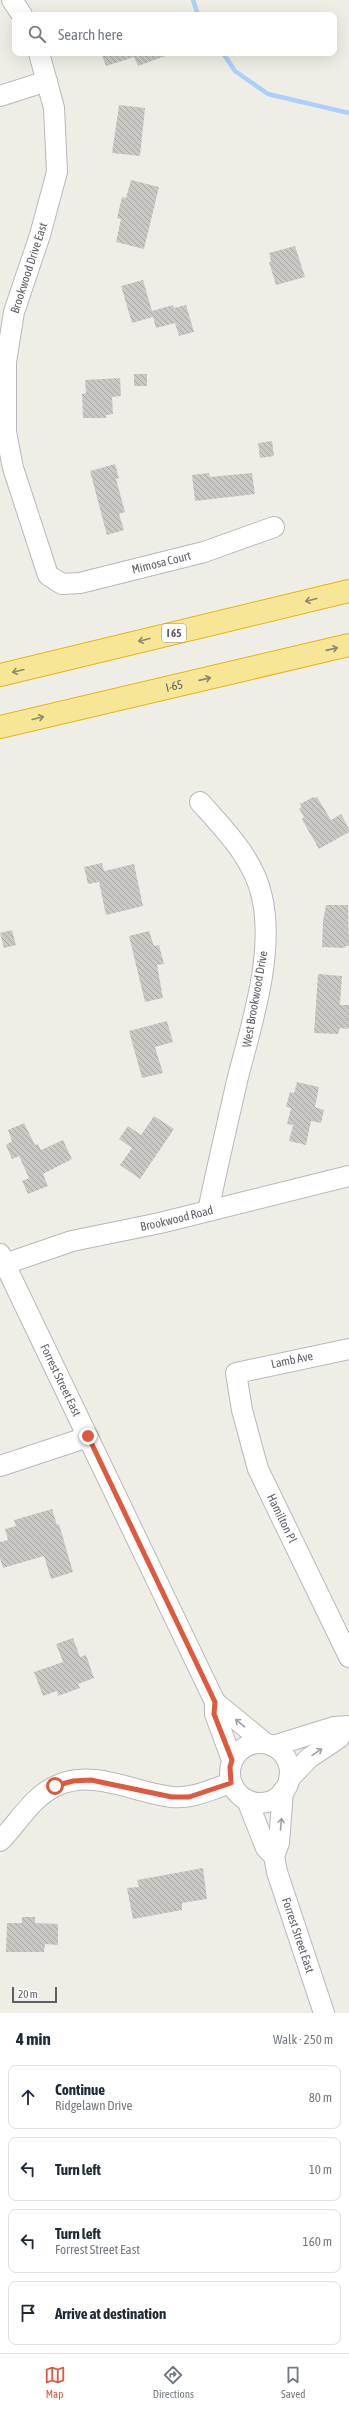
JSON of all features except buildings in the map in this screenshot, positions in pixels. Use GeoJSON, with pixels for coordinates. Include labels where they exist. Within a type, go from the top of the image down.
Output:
{"type":"FeatureCollection","features":[{"type":"Feature","properties":{"kind":"highway","name":"I 65"},"geometry":{"type":"LineString","coordinates":[[0,675],[349,591]]}},
{"type":"Feature","properties":{"kind":"highway","name":"I-65"},"geometry":{"type":"LineString","coordinates":[[0,727],[349,645]]}},
{"type":"Feature","properties":{"kind":"street"},"geometry":{"type":"LineString","coordinates":[[12,0],[20,12]]}},
{"type":"Feature","properties":{"kind":"street","name":"Brookwood Drive East"},"geometry":{"type":"LineString","coordinates":[[40,56],[54,108],[57,172],[40,235],[14,312],[6,362],[6,432],[13,468],[48,575]]}},
{"type":"Feature","properties":{"kind":"street"},"geometry":{"type":"LineString","coordinates":[[0,96],[47,82]]}},
{"type":"Feature","properties":{"kind":"street","name":"Mimosa Court"},"geometry":{"type":"LineString","coordinates":[[48,575],[62,584],[80,583],[204,552],[274,527]]}},
{"type":"Feature","properties":{"kind":"street","name":"West Brookwood Drive"},"geometry":{"type":"LineString","coordinates":[[200,802],[228,832],[249,862],[262,896],[266,934],[262,971],[251,1027],[221,1148],[208,1211]]}},
{"type":"Feature","properties":{"kind":"street","name":"Brookwood Road"},"geometry":{"type":"LineString","coordinates":[[4,1269],[72,1241],[208,1211],[349,1176]]}},
{"type":"Feature","properties":{"kind":"street","name":"Forrest Street East"},"geometry":{"type":"LineString","coordinates":[[4,1269],[88,1436],[215,1702],[269,1744]]}},
{"type":"Feature","properties":{"kind":"street","name":"Lamb Ave"},"geometry":{"type":"LineString","coordinates":[[236,1373],[349,1349]]}},
{"type":"Feature","properties":{"kind":"street","name":"Hamilton Pl"},"geometry":{"type":"LineString","coordinates":[[236,1373],[242,1410],[258,1469],[349,1657]]}},
{"type":"Feature","properties":{"kind":"street"},"geometry":{"type":"LineString","coordinates":[[0,1466],[88,1436]]}},
{"type":"Feature","properties":{"kind":"street","name":"Forrest Street East"},"geometry":{"type":"LineString","coordinates":[[215,1702],[214,1714],[232,1760]]}},
{"type":"Feature","properties":{"kind":"street"},"geometry":{"type":"LineString","coordinates":[[334,1727],[347,1727],[339,1738],[309,1758],[270,1802],[262,1803],[246,1800],[235,1790],[231,1783],[230,1767],[232,1760],[242,1748],[250,1744],[269,1744],[334,1727]]}},
{"type":"Feature","properties":{"kind":"street"},"geometry":{"type":"LineString","coordinates":[[269,1744],[284,1756],[290,1771],[286,1785]]}},
{"type":"Feature","properties":{"kind":"street"},"geometry":{"type":"LineString","coordinates":[[0,1841],[27,1808],[55,1786],[73,1781],[91,1780],[109,1782],[172,1797],[189,1797],[231,1783]]}},
{"type":"Feature","properties":{"kind":"street","name":"Forrest Street East"},"geometry":{"type":"LineString","coordinates":[[286,1785],[279,1843],[274,1856],[277,1872],[324,2013]]}},
{"type":"Feature","properties":{"kind":"street","name":"Forrest Street East"},"geometry":{"type":"LineString","coordinates":[[246,1800],[266,1848],[274,1856]]}},
{"type":"Feature","properties":{"kind":"waterway"},"geometry":{"type":"LineString","coordinates":[[193,0],[197,12]]}},
{"type":"Feature","properties":{"kind":"waterway"},"geometry":{"type":"LineString","coordinates":[[225,56],[235,71],[268,94],[349,113]]}},
{"type":"Feature","properties":{"kind":"route"},"geometry":{"type":"LineString","coordinates":[[55,1786],[73,1781],[91,1780],[109,1782],[172,1797],[189,1797],[231,1783],[230,1767],[232,1760],[214,1714],[215,1702],[88,1436]]}}]}
